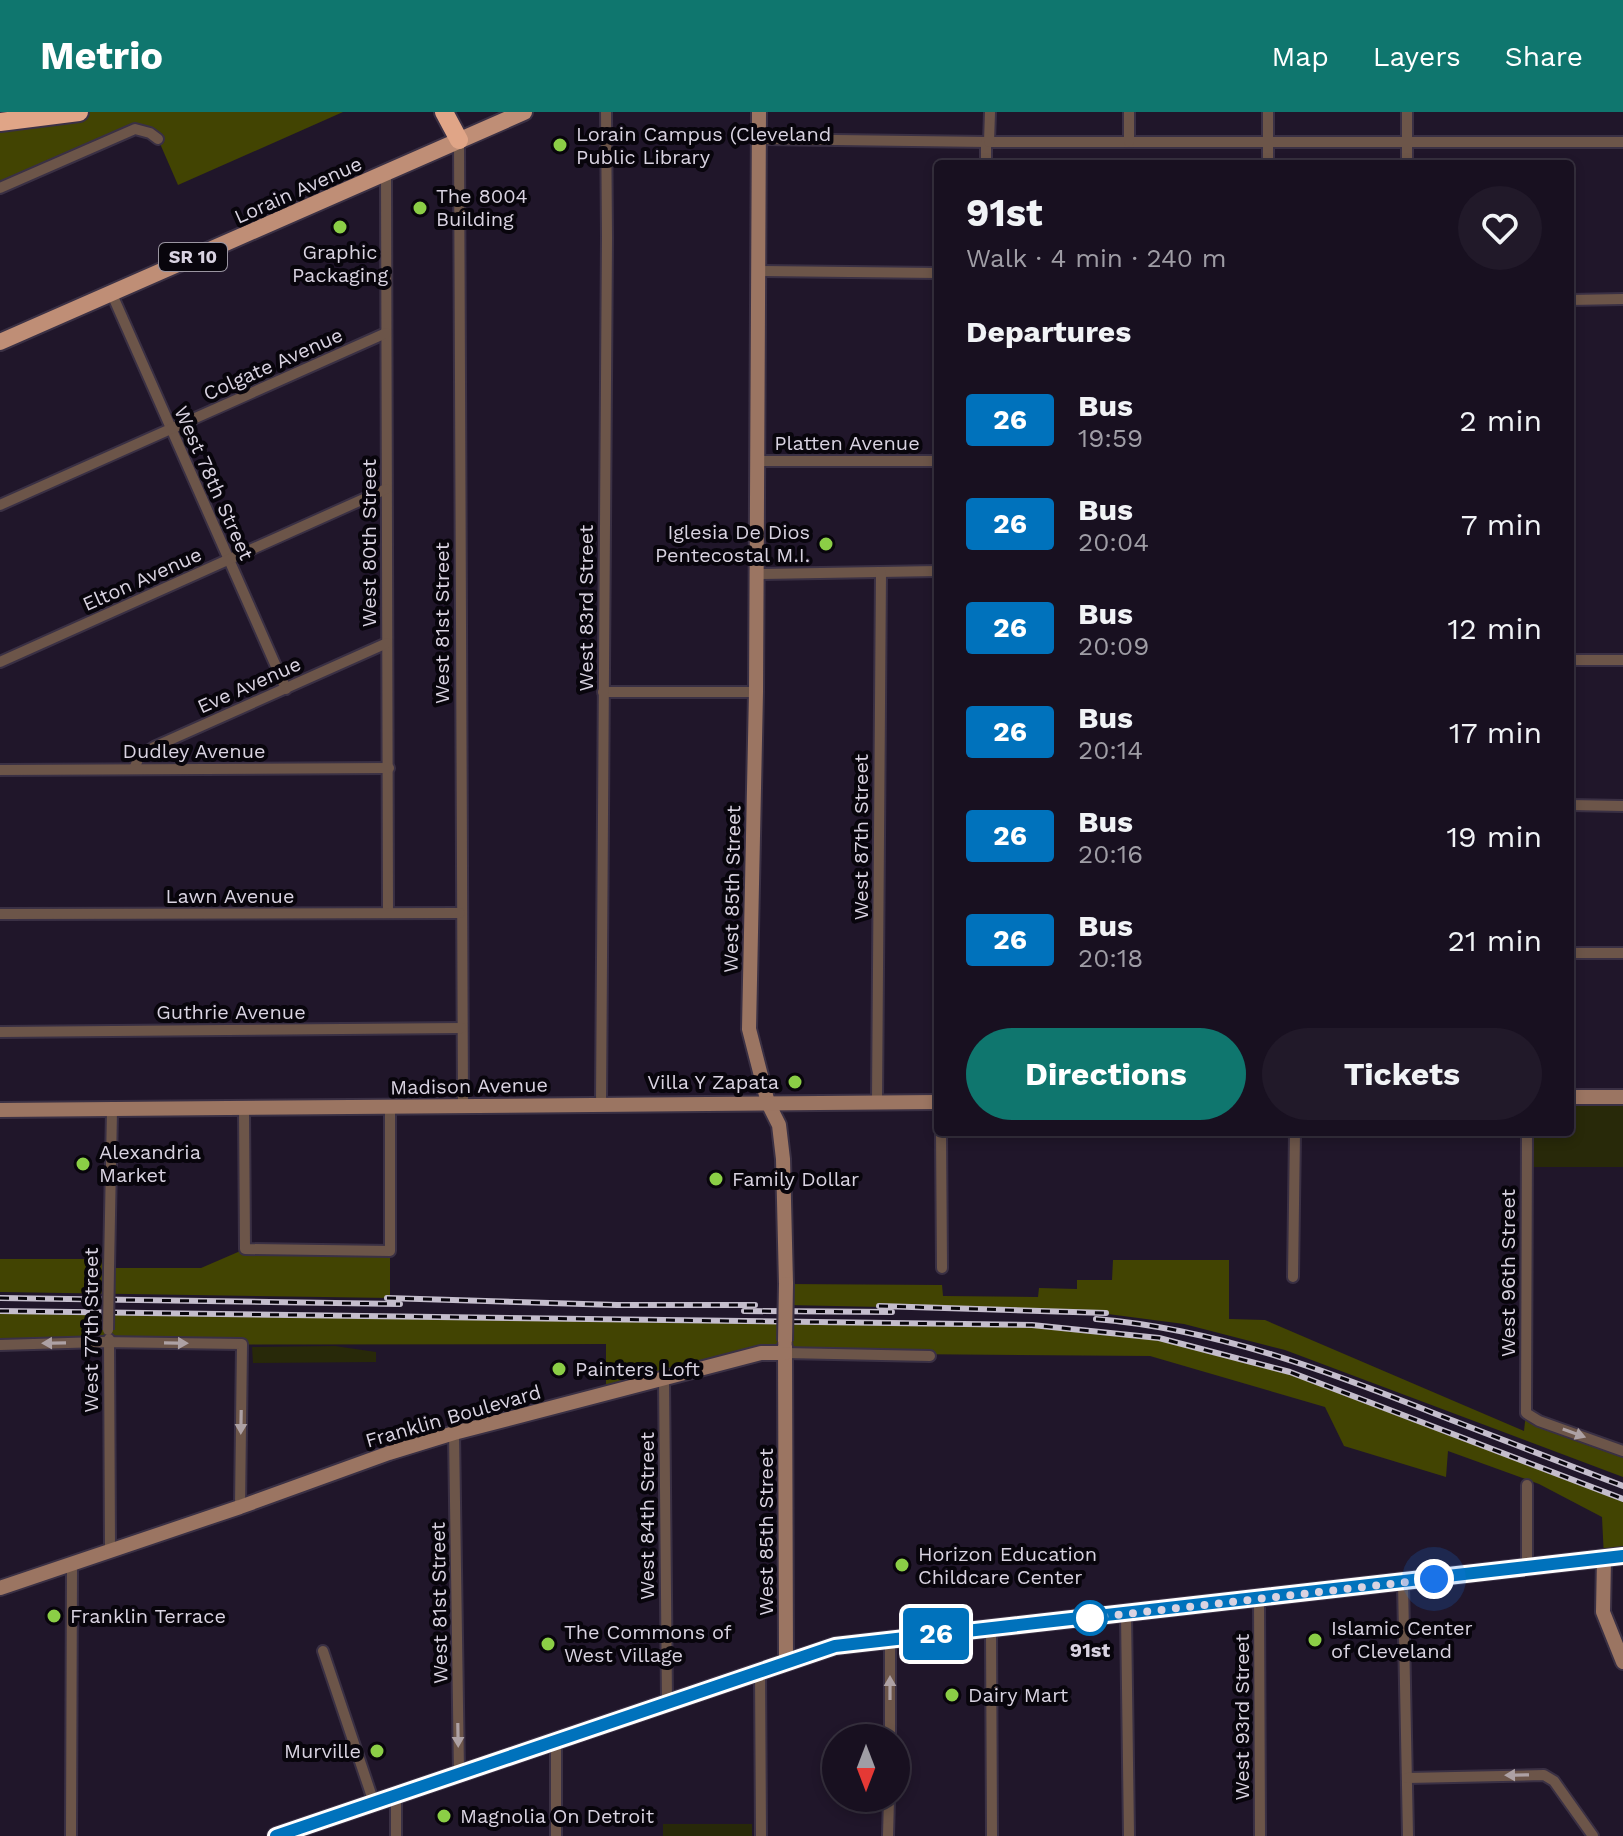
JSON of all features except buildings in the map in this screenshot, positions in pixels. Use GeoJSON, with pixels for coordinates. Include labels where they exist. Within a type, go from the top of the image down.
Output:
{"type":"FeatureCollection","features":[{"type":"Feature","properties":{"kind":"highway"},"geometry":{"type":"LineString","coordinates":[[0,122],[79,112]]}},
{"type":"Feature","properties":{"kind":"highway"},"geometry":{"type":"LineString","coordinates":[[444,112],[459,140]]}},
{"type":"Feature","properties":{"kind":"main road","name":"Lorain Avenue"},"geometry":{"type":"LineString","coordinates":[[0,342],[524,112]]}},
{"type":"Feature","properties":{"kind":"main road"},"geometry":{"type":"LineString","coordinates":[[276,1836],[821,1649],[890,1638],[1623,1556]]}},
{"type":"Feature","properties":{"kind":"street","name":"West 83rd Street"},"geometry":{"type":"LineString","coordinates":[[601,1104],[606,112]]}},
{"type":"Feature","properties":{"kind":"street","name":"West 85th Street"},"geometry":{"type":"LineString","coordinates":[[759,112],[756,692],[749,1029],[768,1103],[779,1125],[783,1159],[786,1661]]}},
{"type":"Feature","properties":{"kind":"street"},"geometry":{"type":"LineString","coordinates":[[986,160],[990,112]]}},
{"type":"Feature","properties":{"kind":"street"},"geometry":{"type":"LineString","coordinates":[[1129,112],[1129,142]]}},
{"type":"Feature","properties":{"kind":"street"},"geometry":{"type":"LineString","coordinates":[[1268,112],[1268,160]]}},
{"type":"Feature","properties":{"kind":"street"},"geometry":{"type":"LineString","coordinates":[[1407,112],[1407,160]]}},
{"type":"Feature","properties":{"kind":"street"},"geometry":{"type":"LineString","coordinates":[[0,188],[135,129],[158,139]]}},
{"type":"Feature","properties":{"kind":"street"},"geometry":{"type":"LineString","coordinates":[[759,139],[1623,142]]}},
{"type":"Feature","properties":{"kind":"street","name":"West 81st Street"},"geometry":{"type":"LineString","coordinates":[[459,140],[463,1106]]}},
{"type":"Feature","properties":{"kind":"street","name":"West 80th Street"},"geometry":{"type":"LineString","coordinates":[[386,173],[388,913]]}},
{"type":"Feature","properties":{"kind":"street"},"geometry":{"type":"LineString","coordinates":[[758,271],[934,273]]}},
{"type":"Feature","properties":{"kind":"street","name":"West 78th Street"},"geometry":{"type":"LineString","coordinates":[[111,292],[286,689]]}},
{"type":"Feature","properties":{"kind":"street"},"geometry":{"type":"LineString","coordinates":[[1574,300],[1623,299]]}},
{"type":"Feature","properties":{"kind":"street","name":"Colgate Avenue"},"geometry":{"type":"LineString","coordinates":[[0,505],[386,333]]}},
{"type":"Feature","properties":{"kind":"street","name":"Platten Avenue"},"geometry":{"type":"LineString","coordinates":[[756,461],[934,461]]}},
{"type":"Feature","properties":{"kind":"street","name":"Elton Avenue"},"geometry":{"type":"LineString","coordinates":[[0,662],[386,489]]}},
{"type":"Feature","properties":{"kind":"street"},"geometry":{"type":"LineString","coordinates":[[756,574],[934,571]]}},
{"type":"Feature","properties":{"kind":"street","name":"West 87th Street"},"geometry":{"type":"LineString","coordinates":[[877,1102],[881,572]]}},
{"type":"Feature","properties":{"kind":"street","name":"Eve Avenue"},"geometry":{"type":"LineString","coordinates":[[134,769],[139,757],[154,747],[387,643]]}},
{"type":"Feature","properties":{"kind":"street"},"geometry":{"type":"LineString","coordinates":[[1574,660],[1623,660]]}},
{"type":"Feature","properties":{"kind":"street"},"geometry":{"type":"LineString","coordinates":[[603,692],[756,692]]}},
{"type":"Feature","properties":{"kind":"street","name":"Dudley Avenue"},"geometry":{"type":"LineString","coordinates":[[0,770],[389,768]]}},
{"type":"Feature","properties":{"kind":"street"},"geometry":{"type":"LineString","coordinates":[[1574,805],[1623,806]]}},
{"type":"Feature","properties":{"kind":"street","name":"Lawn Avenue"},"geometry":{"type":"LineString","coordinates":[[0,914],[460,913]]}},
{"type":"Feature","properties":{"kind":"street"},"geometry":{"type":"LineString","coordinates":[[1574,953],[1623,953]]}},
{"type":"Feature","properties":{"kind":"street","name":"Guthrie Avenue"},"geometry":{"type":"LineString","coordinates":[[0,1032],[462,1028]]}},
{"type":"Feature","properties":{"kind":"street"},"geometry":{"type":"LineString","coordinates":[[1574,1097],[1623,1097]]}},
{"type":"Feature","properties":{"kind":"street","name":"Madison Avenue"},"geometry":{"type":"LineString","coordinates":[[0,1110],[934,1102]]}},
{"type":"Feature","properties":{"kind":"street"},"geometry":{"type":"LineString","coordinates":[[244,1107],[245,1249],[390,1251],[390,1106]]}},
{"type":"Feature","properties":{"kind":"street","name":"West 77th Street"},"geometry":{"type":"LineString","coordinates":[[110,1549],[108,1330],[112,1110]]}},
{"type":"Feature","properties":{"kind":"street"},"geometry":{"type":"LineString","coordinates":[[941,1136],[942,1268]]}},
{"type":"Feature","properties":{"kind":"street"},"geometry":{"type":"LineString","coordinates":[[1293,1277],[1295,1136]]}},
{"type":"Feature","properties":{"kind":"street","name":"West 96th Street"},"geometry":{"type":"LineString","coordinates":[[1527,1136],[1526,1413],[1539,1421],[1623,1451]]}},
{"type":"Feature","properties":{"kind":"street"},"geometry":{"type":"LineString","coordinates":[[0,1345],[109,1342],[242,1344],[240,1507]]}},
{"type":"Feature","properties":{"kind":"street","name":"Franklin Boulevard"},"geometry":{"type":"LineString","coordinates":[[0,1588],[454,1433],[785,1347],[930,1356]]}},
{"type":"Feature","properties":{"kind":"street","name":"West 84th Street"},"geometry":{"type":"LineString","coordinates":[[664,1379],[667,1701]]}},
{"type":"Feature","properties":{"kind":"street","name":"West 81st Street"},"geometry":{"type":"LineString","coordinates":[[454,1433],[459,1773]]}},
{"type":"Feature","properties":{"kind":"street"},"geometry":{"type":"LineString","coordinates":[[1527,1485],[1527,1568]]}},
{"type":"Feature","properties":{"kind":"street"},"geometry":{"type":"LineString","coordinates":[[1604,1558],[1603,1612],[1623,1662]]}},
{"type":"Feature","properties":{"kind":"street"},"geometry":{"type":"LineString","coordinates":[[71,1836],[72,1563]]}},
{"type":"Feature","properties":{"kind":"street"},"geometry":{"type":"LineString","coordinates":[[1403,1583],[1408,1836]]}},
{"type":"Feature","properties":{"kind":"street","name":"West 93rd Street"},"geometry":{"type":"LineString","coordinates":[[1259,1598],[1260,1836]]}},
{"type":"Feature","properties":{"kind":"street"},"geometry":{"type":"LineString","coordinates":[[1126,1614],[1129,1836]]}},
{"type":"Feature","properties":{"kind":"street"},"geometry":{"type":"LineString","coordinates":[[991,1628],[992,1836]]}},
{"type":"Feature","properties":{"kind":"street"},"geometry":{"type":"LineString","coordinates":[[890,1638],[890,1724]]}},
{"type":"Feature","properties":{"kind":"street"},"geometry":{"type":"LineString","coordinates":[[323,1651],[374,1803]]}},
{"type":"Feature","properties":{"kind":"street"},"geometry":{"type":"LineString","coordinates":[[760,1670],[761,1836]]}},
{"type":"Feature","properties":{"kind":"street"},"geometry":{"type":"LineString","coordinates":[[556,1740],[556,1836]]}},
{"type":"Feature","properties":{"kind":"street"},"geometry":{"type":"LineString","coordinates":[[1407,1778],[1544,1775],[1554,1781],[1593,1836]]}},
{"type":"Feature","properties":{"kind":"street"},"geometry":{"type":"LineString","coordinates":[[396,1795],[396,1836]]}},
{"type":"Feature","properties":{"kind":"street"},"geometry":{"type":"LineString","coordinates":[[888,1836],[889,1812]]}},
{"type":"Feature","properties":{"kind":"shaded area"},"geometry":{"type":"Polygon","coordinates":[[[79,112],[343,112],[178,185],[158,139],[135,129],[0,188],[0,122],[79,112]]]}},
{"type":"Feature","properties":{"kind":"shaded area"},"geometry":{"type":"Polygon","coordinates":[[[1574,1097],[1623,1097],[1623,1167],[1527,1167],[1527,1136],[1574,1136],[1574,1097]]]}},
{"type":"Feature","properties":{"kind":"shaded area"},"geometry":{"type":"Polygon","coordinates":[[[245,1249],[390,1251],[390,1298],[0,1292],[0,1259],[109,1259],[110,1268],[201,1268],[245,1249]]]}},
{"type":"Feature","properties":{"kind":"shaded area"},"geometry":{"type":"Polygon","coordinates":[[[1113,1260],[1229,1260],[1229,1319],[1265,1320],[1524,1431],[1526,1413],[1623,1451],[1623,1477],[1285,1350],[1184,1324],[1085,1311],[786,1305],[786,1284],[942,1285],[943,1296],[1038,1297],[1039,1288],[1077,1289],[1077,1280],[1112,1280],[1113,1260]]]}},
{"type":"Feature","properties":{"kind":"shaded area"},"geometry":{"type":"Polygon","coordinates":[[[0,1311],[1032,1325],[1159,1338],[1290,1372],[1623,1499],[1623,1556],[1604,1558],[1602,1517],[1539,1484],[1448,1451],[1446,1477],[1344,1446],[1325,1407],[1150,1356],[785,1353],[606,1394],[606,1344],[0,1345],[0,1311]]]}},
{"type":"Feature","properties":{"kind":"shaded area"},"geometry":{"type":"Polygon","coordinates":[[[335,1346],[376,1352],[376,1362],[253,1363],[252,1347],[335,1346]]]}},
{"type":"Feature","properties":{"kind":"shaded area"},"geometry":{"type":"Polygon","coordinates":[[[663,1824],[752,1824],[752,1836],[663,1836],[663,1824]]]}},
{"type":"Feature","properties":{"kind":"railway"},"geometry":{"type":"LineString","coordinates":[[0,1298],[400,1304]]}},
{"type":"Feature","properties":{"kind":"railway"},"geometry":{"type":"LineString","coordinates":[[387,1298],[617,1305],[755,1305]]}},
{"type":"Feature","properties":{"kind":"railway"},"geometry":{"type":"LineString","coordinates":[[879,1306],[1106,1313]]}},
{"type":"Feature","properties":{"kind":"railway"},"geometry":{"type":"LineString","coordinates":[[0,1311],[1032,1325],[1159,1338],[1290,1372],[1623,1499]]}},
{"type":"Feature","properties":{"kind":"railway"},"geometry":{"type":"LineString","coordinates":[[744,1311],[892,1312]]}},
{"type":"Feature","properties":{"kind":"railway"},"geometry":{"type":"LineString","coordinates":[[1096,1319],[1185,1332],[1272,1354],[1356,1383],[1623,1486]]}},
{"type":"Feature","properties":{"kind":"bus line","name":"26"},"geometry":{"type":"LineString","coordinates":[[276,1836],[835,1646],[1623,1556]]}},
{"type":"Feature","properties":{"kind":"place","name":"Lorain Campus (Cleveland Public Library"},"geometry":{"type":"Point","coordinates":[560,145]}},
{"type":"Feature","properties":{"kind":"place","name":"The 8004 Building"},"geometry":{"type":"Point","coordinates":[420,208]}},
{"type":"Feature","properties":{"kind":"place","name":"Graphic Packaging"},"geometry":{"type":"Point","coordinates":[340,227]}},
{"type":"Feature","properties":{"kind":"place","name":"Iglesia De Dios Pentecostal M.I."},"geometry":{"type":"Point","coordinates":[826,544]}},
{"type":"Feature","properties":{"kind":"place","name":"Villa Y Zapata"},"geometry":{"type":"Point","coordinates":[795,1082]}},
{"type":"Feature","properties":{"kind":"place","name":"Alexandria Market"},"geometry":{"type":"Point","coordinates":[83,1164]}},
{"type":"Feature","properties":{"kind":"place","name":"Family Dollar"},"geometry":{"type":"Point","coordinates":[716,1179]}},
{"type":"Feature","properties":{"kind":"place","name":"Painters Loft"},"geometry":{"type":"Point","coordinates":[559,1369]}},
{"type":"Feature","properties":{"kind":"place","name":"Horizon Education Childcare Center"},"geometry":{"type":"Point","coordinates":[902,1565]}},
{"type":"Feature","properties":{"kind":"place","name":"Franklin Terrace"},"geometry":{"type":"Point","coordinates":[54,1616]}},
{"type":"Feature","properties":{"kind":"place","name":"91st"},"geometry":{"type":"Point","coordinates":[1090,1618]}},
{"type":"Feature","properties":{"kind":"place","name":"Islamic Center of Cleveland"},"geometry":{"type":"Point","coordinates":[1315,1640]}},
{"type":"Feature","properties":{"kind":"place","name":"The Commons of West Village"},"geometry":{"type":"Point","coordinates":[548,1644]}},
{"type":"Feature","properties":{"kind":"place","name":"Dairy Mart"},"geometry":{"type":"Point","coordinates":[952,1695]}},
{"type":"Feature","properties":{"kind":"place","name":"Murville"},"geometry":{"type":"Point","coordinates":[377,1751]}},
{"type":"Feature","properties":{"kind":"place","name":"Magnolia On Detroit"},"geometry":{"type":"Point","coordinates":[444,1816]}},
{"type":"Feature","properties":{"kind":"route"},"geometry":{"type":"LineString","coordinates":[[1090,1618],[1434,1579]]}}]}
